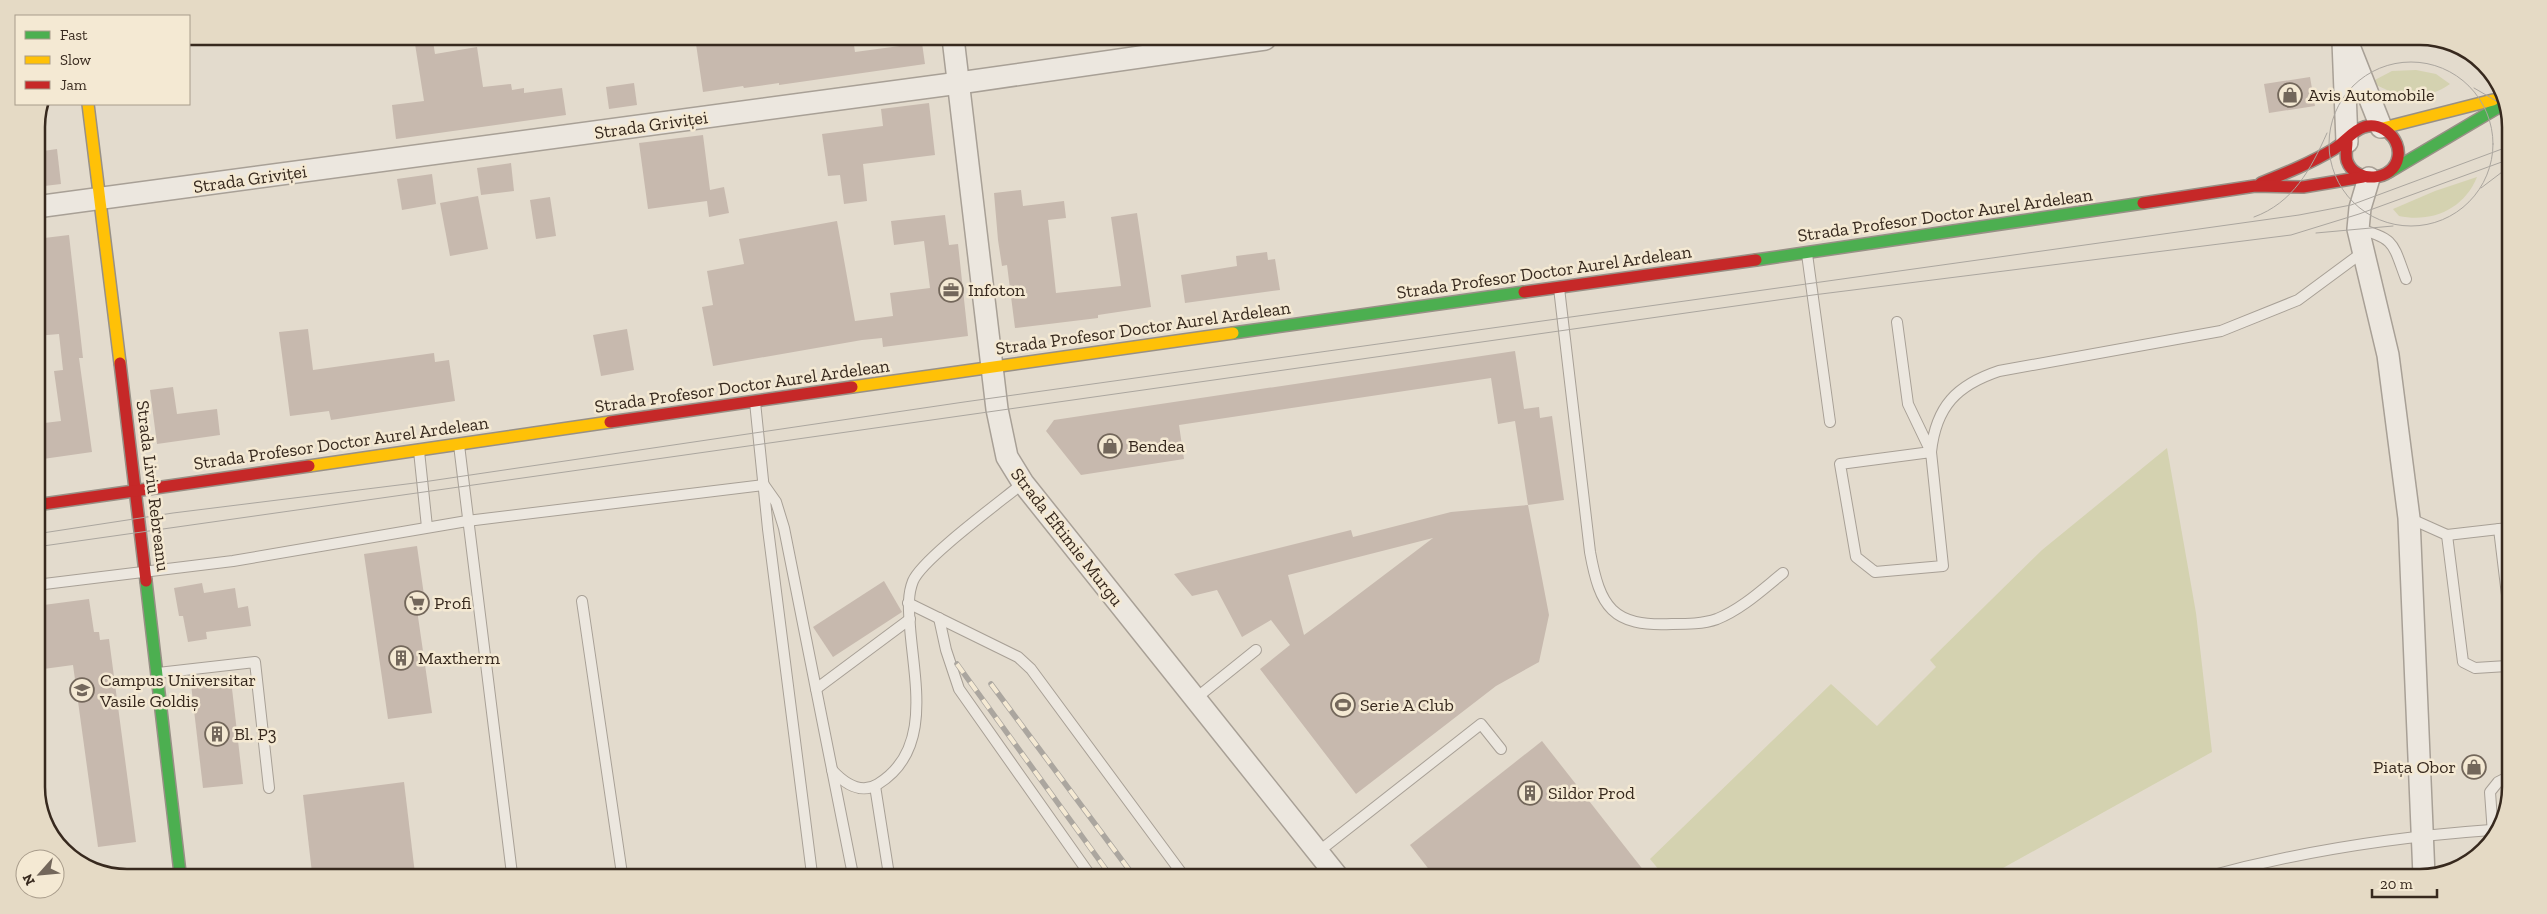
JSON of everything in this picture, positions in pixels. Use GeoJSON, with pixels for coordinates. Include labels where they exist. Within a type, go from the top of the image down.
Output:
{"type":"FeatureCollection","features":[{"type":"Feature","properties":{"kind":"main road"},"geometry":{"type":"LineString","coordinates":[[2382,127],[2395,140],[2398,148],[2398,157],[2374,176],[2351,169],[2345,156],[2347,142],[2358,129],[2366,126],[2382,127],[2497,99]]}},
{"type":"Feature","properties":{"kind":"main road","name":"Strada Liviu Rebreanu"},"geometry":{"type":"LineString","coordinates":[[88,105],[136,491],[180,869]]}},
{"type":"Feature","properties":{"kind":"main road","name":"Strada Profesor Doctor Aurel Ardelean"},"geometry":{"type":"LineString","coordinates":[[45,504],[991,367],[1807,253],[2255,186],[2303,187],[2374,176],[2499,107]]}},
{"type":"Feature","properties":{"kind":"main road","name":"Strada Profesor Doctor Aurel Ardelean"},"geometry":{"type":"LineString","coordinates":[[2255,186],[2326,154],[2347,142]]}},
{"type":"Feature","properties":{"kind":"street","name":"Strada Eftimie Murgu"},"geometry":{"type":"LineString","coordinates":[[955,45],[991,367],[1003,447],[1023,484],[1331,869]]}},
{"type":"Feature","properties":{"kind":"street","name":"Strada Griviței"},"geometry":{"type":"LineString","coordinates":[[45,206],[959,83],[1223,45]]}},
{"type":"Feature","properties":{"kind":"street"},"geometry":{"type":"LineString","coordinates":[[2343,45],[2347,142]]}},
{"type":"Feature","properties":{"kind":"street"},"geometry":{"type":"LineString","coordinates":[[2349,45],[2355,64],[2382,127]]}},
{"type":"Feature","properties":{"kind":"street"},"geometry":{"type":"LineString","coordinates":[[2374,176],[2360,208],[2358,229],[2388,355],[2409,518],[2424,869]]}},
{"type":"Feature","properties":{"kind":"lane"},"geometry":{"type":"LineString","coordinates":[[2358,229],[2378,234],[2389,240],[2397,252],[2406,279]]}},
{"type":"Feature","properties":{"kind":"lane"},"geometry":{"type":"LineString","coordinates":[[1931,452],[1840,464],[1856,557],[1874,572],[1943,566],[1931,452],[1936,426],[1948,403],[1968,384],[1999,370],[2221,331],[2298,300],[2362,252]]}},
{"type":"Feature","properties":{"kind":"lane"},"geometry":{"type":"LineString","coordinates":[[1807,253],[1830,422]]}},
{"type":"Feature","properties":{"kind":"lane"},"geometry":{"type":"LineString","coordinates":[[1559,287],[1568,347],[1590,552],[1596,584],[1605,603],[1618,615],[1636,623],[1700,623],[1717,619],[1736,610],[1783,573]]}},
{"type":"Feature","properties":{"kind":"lane"},"geometry":{"type":"LineString","coordinates":[[1897,322],[1908,404],[1931,452]]}},
{"type":"Feature","properties":{"kind":"lane"},"geometry":{"type":"LineString","coordinates":[[755,402],[811,869]]}},
{"type":"Feature","properties":{"kind":"lane"},"geometry":{"type":"LineString","coordinates":[[459,444],[511,869]]}},
{"type":"Feature","properties":{"kind":"lane"},"geometry":{"type":"LineString","coordinates":[[419,451],[427,527]]}},
{"type":"Feature","properties":{"kind":"lane"},"geometry":{"type":"LineString","coordinates":[[45,584],[233,561],[467,521],[764,484]]}},
{"type":"Feature","properties":{"kind":"lane"},"geometry":{"type":"LineString","coordinates":[[764,484],[776,502],[784,528],[852,869]]}},
{"type":"Feature","properties":{"kind":"lane"},"geometry":{"type":"LineString","coordinates":[[832,769],[840,778],[856,788],[866,789],[875,786],[896,770],[907,753],[915,733],[917,711],[908,603],[912,583],[924,565],[1023,484]]}},
{"type":"Feature","properties":{"kind":"lane"},"geometry":{"type":"LineString","coordinates":[[2409,518],[2447,535],[2502,529]]}},
{"type":"Feature","properties":{"kind":"lane"},"geometry":{"type":"LineString","coordinates":[[2447,535],[2463,662],[2475,668],[2502,666]]}},
{"type":"Feature","properties":{"kind":"lane"},"geometry":{"type":"LineString","coordinates":[[582,601],[621,869]]}},
{"type":"Feature","properties":{"kind":"lane"},"geometry":{"type":"LineString","coordinates":[[908,603],[1018,657],[1031,669],[1179,869]]}},
{"type":"Feature","properties":{"kind":"lane"},"geometry":{"type":"LineString","coordinates":[[939,618],[946,650],[959,689],[1086,869]]}},
{"type":"Feature","properties":{"kind":"lane"},"geometry":{"type":"LineString","coordinates":[[816,689],[910,619]]}},
{"type":"Feature","properties":{"kind":"lane"},"geometry":{"type":"LineString","coordinates":[[1195,699],[1256,650]]}},
{"type":"Feature","properties":{"kind":"lane"},"geometry":{"type":"LineString","coordinates":[[157,674],[255,662],[269,788]]}},
{"type":"Feature","properties":{"kind":"lane"},"geometry":{"type":"LineString","coordinates":[[1318,852],[1481,724],[1501,749]]}},
{"type":"Feature","properties":{"kind":"lane"},"geometry":{"type":"LineString","coordinates":[[2492,826],[2490,792],[2502,780]]}},
{"type":"Feature","properties":{"kind":"lane"},"geometry":{"type":"LineString","coordinates":[[875,786],[888,869]]}},
{"type":"Feature","properties":{"kind":"lane"},"geometry":{"type":"LineString","coordinates":[[2235,869],[2342,845],[2424,835],[2488,832]]}},
{"type":"Feature","properties":{"kind":"shaded area"},"geometry":{"type":"Polygon","coordinates":[[[2416,70],[2436,74],[2450,84],[2431,93],[2410,95],[2390,91],[2371,82],[2392,71],[2416,70]]]}},
{"type":"Feature","properties":{"kind":"shaded area"},"geometry":{"type":"Polygon","coordinates":[[[2477,177],[2464,198],[2446,211],[2435,215],[2411,218],[2399,216],[2393,209],[2435,191],[2477,177]]]}},
{"type":"Feature","properties":{"kind":"shaded area"},"geometry":{"type":"Polygon","coordinates":[[[2167,448],[2196,613],[2212,752],[2004,869],[1658,869],[1650,859],[1831,684],[1877,726],[1936,667],[1930,660],[2042,550],[2167,448]]]}},
{"type":"Feature","properties":{"kind":"building"},"geometry":{"type":"Polygon","coordinates":[[[415,45],[434,45],[435,54],[477,47],[483,87],[511,84],[512,90],[524,88],[524,93],[562,88],[566,115],[396,139],[392,105],[424,101],[415,45]]]}},
{"type":"Feature","properties":{"kind":"building"},"geometry":{"type":"Polygon","coordinates":[[[696,45],[854,45],[855,52],[907,45],[922,45],[925,64],[779,85],[779,83],[744,88],[743,86],[703,92],[696,45]]]}},
{"type":"Feature","properties":{"kind":"building","name":"Avis Automobile"},"geometry":{"type":"Polygon","coordinates":[[[2310,77],[2315,106],[2269,113],[2264,84],[2310,77]]]}},
{"type":"Feature","properties":{"kind":"building"},"geometry":{"type":"Polygon","coordinates":[[[634,83],[637,105],[609,109],[606,87],[634,83]]]}},
{"type":"Feature","properties":{"kind":"building"},"geometry":{"type":"Polygon","coordinates":[[[929,103],[935,155],[863,164],[867,201],[844,204],[840,175],[828,176],[822,134],[883,126],[881,109],[929,103]]]}},
{"type":"Feature","properties":{"kind":"building"},"geometry":{"type":"Polygon","coordinates":[[[703,135],[710,190],[724,187],[729,213],[709,217],[707,201],[648,209],[639,143],[703,135]]]}},
{"type":"Feature","properties":{"kind":"building"},"geometry":{"type":"Polygon","coordinates":[[[57,149],[61,184],[45,186],[45,151],[57,149]]]}},
{"type":"Feature","properties":{"kind":"building"},"geometry":{"type":"Polygon","coordinates":[[[511,163],[514,191],[481,195],[477,168],[511,163]]]}},
{"type":"Feature","properties":{"kind":"building"},"geometry":{"type":"Polygon","coordinates":[[[432,174],[436,204],[402,210],[397,179],[432,174]]]}},
{"type":"Feature","properties":{"kind":"building"},"geometry":{"type":"Polygon","coordinates":[[[1021,190],[1023,206],[1064,201],[1066,218],[1048,220],[1056,293],[1121,286],[1111,217],[1137,213],[1151,307],[1098,315],[1098,318],[1015,328],[1007,265],[1002,266],[994,193],[1021,190]]]}},
{"type":"Feature","properties":{"kind":"building"},"geometry":{"type":"Polygon","coordinates":[[[478,196],[488,249],[450,256],[440,203],[478,196]]]}},
{"type":"Feature","properties":{"kind":"building"},"geometry":{"type":"Polygon","coordinates":[[[550,197],[556,236],[536,239],[530,200],[550,197]]]}},
{"type":"Feature","properties":{"kind":"building"},"geometry":{"type":"Polygon","coordinates":[[[945,215],[949,245],[958,244],[968,336],[883,347],[882,338],[862,340],[713,366],[702,307],[713,305],[707,271],[744,264],[739,239],[837,221],[855,321],[893,316],[890,293],[930,288],[924,241],[894,245],[891,221],[945,215]]]}},
{"type":"Feature","properties":{"kind":"building"},"geometry":{"type":"Polygon","coordinates":[[[69,235],[83,358],[79,358],[92,452],[45,459],[45,423],[61,421],[54,371],[63,370],[59,334],[45,335],[45,238],[69,235]]]}},
{"type":"Feature","properties":{"kind":"building"},"geometry":{"type":"Polygon","coordinates":[[[1267,252],[1268,260],[1275,259],[1280,290],[1185,303],[1181,275],[1237,266],[1236,256],[1267,252]]]}},
{"type":"Feature","properties":{"kind":"building"},"geometry":{"type":"Polygon","coordinates":[[[308,329],[313,370],[434,353],[435,362],[449,360],[455,401],[331,420],[329,411],[290,416],[279,332],[308,329]]]}},
{"type":"Feature","properties":{"kind":"building"},"geometry":{"type":"Polygon","coordinates":[[[627,329],[634,370],[601,376],[593,335],[627,329]]]}},
{"type":"Feature","properties":{"kind":"building"},"geometry":{"type":"Polygon","coordinates":[[[1515,351],[1524,409],[1539,407],[1540,418],[1552,416],[1564,500],[1528,505],[1515,421],[1498,424],[1491,378],[1179,425],[1184,459],[1081,475],[1046,431],[1054,420],[1515,351]]]}},
{"type":"Feature","properties":{"kind":"building"},"geometry":{"type":"Polygon","coordinates":[[[173,387],[177,414],[217,409],[220,435],[157,444],[150,390],[173,387]]]}},
{"type":"Feature","properties":{"kind":"building"},"geometry":{"type":"Polygon","coordinates":[[[1528,505],[1549,615],[1539,662],[1496,686],[1356,794],[1260,669],[1290,645],[1271,620],[1242,637],[1217,590],[1192,596],[1174,574],[1351,530],[1353,537],[1451,512],[1528,505]],[[1433,538],[1288,575],[1304,635],[1433,538]]]}},
{"type":"Feature","properties":{"kind":"building","name":"Maxtherm"},"geometry":{"type":"Polygon","coordinates":[[[417,546],[425,602],[416,603],[432,713],[388,719],[364,554],[417,546]]]}},
{"type":"Feature","properties":{"kind":"building"},"geometry":{"type":"Polygon","coordinates":[[[884,581],[902,612],[833,657],[813,627],[884,581]]]}},
{"type":"Feature","properties":{"kind":"building"},"geometry":{"type":"Polygon","coordinates":[[[202,583],[204,593],[235,588],[238,608],[248,606],[251,626],[206,632],[207,639],[188,642],[183,616],[179,616],[174,588],[202,583]]]}},
{"type":"Feature","properties":{"kind":"building"},"geometry":{"type":"Polygon","coordinates":[[[89,599],[94,632],[99,632],[100,640],[109,639],[136,842],[98,847],[73,665],[45,669],[45,605],[89,599]]]}},
{"type":"Feature","properties":{"kind":"building","name":"Bl. P3"},"geometry":{"type":"Polygon","coordinates":[[[231,680],[243,784],[203,788],[191,684],[231,680]]]}},
{"type":"Feature","properties":{"kind":"building","name":"Sildor Prod"},"geometry":{"type":"Polygon","coordinates":[[[1542,741],[1643,869],[1429,869],[1410,845],[1542,741]]]}},
{"type":"Feature","properties":{"kind":"building"},"geometry":{"type":"Polygon","coordinates":[[[404,782],[414,869],[312,869],[303,795],[404,782]]]}},
{"type":"Feature","properties":{"kind":"tram line"},"geometry":{"type":"LineString","coordinates":[[2411,62],[2435,66],[2456,76],[2469,86],[2479,99],[2489,120],[2493,144],[2489,168],[2479,189],[2469,202],[2456,212],[2435,222],[2411,226],[2387,222],[2366,212],[2353,202],[2343,189],[2333,168],[2329,144],[2333,120],[2343,99],[2353,86],[2366,76],[2387,66],[2411,62]]}},
{"type":"Feature","properties":{"kind":"tram line"},"geometry":{"type":"LineString","coordinates":[[2474,88],[2498,102]]}},
{"type":"Feature","properties":{"kind":"tram line"},"geometry":{"type":"LineString","coordinates":[[2254,217],[2268,211],[2290,194],[2307,172],[2327,133]]}},
{"type":"Feature","properties":{"kind":"tram line"},"geometry":{"type":"LineString","coordinates":[[45,533],[173,513],[423,482],[964,402],[2299,215],[2351,205],[2502,149]]}},
{"type":"Feature","properties":{"kind":"tram line"},"geometry":{"type":"LineString","coordinates":[[45,546],[1813,295],[2291,235],[2359,214],[2502,162]]}},
{"type":"Feature","properties":{"kind":"tram line"},"geometry":{"type":"LineString","coordinates":[[2481,188],[2502,172]]}},
{"type":"Feature","properties":{"kind":"tram line"},"geometry":{"type":"LineString","coordinates":[[2316,233],[2393,226]]}},
{"type":"Feature","properties":{"kind":"railway"},"geometry":{"type":"LineString","coordinates":[[957,664],[1106,869]]}},
{"type":"Feature","properties":{"kind":"railway"},"geometry":{"type":"LineString","coordinates":[[991,684],[1129,869]]}},
{"type":"Feature","properties":{"kind":"traffic: fast"},"geometry":{"type":"LineString","coordinates":[[2389,172],[2499,107]]}},
{"type":"Feature","properties":{"kind":"traffic: fast"},"geometry":{"type":"LineString","coordinates":[[1756,260],[2143,203]]}},
{"type":"Feature","properties":{"kind":"traffic: fast"},"geometry":{"type":"LineString","coordinates":[[1233,333],[1524,292]]}},
{"type":"Feature","properties":{"kind":"traffic: fast"},"geometry":{"type":"LineString","coordinates":[[146,581],[180,869]]}},
{"type":"Feature","properties":{"kind":"traffic: slow"},"geometry":{"type":"LineString","coordinates":[[2383,128],[2493,100]]}},
{"type":"Feature","properties":{"kind":"traffic: slow"},"geometry":{"type":"LineString","coordinates":[[88,105],[120,363]]}},
{"type":"Feature","properties":{"kind":"traffic: slow"},"geometry":{"type":"LineString","coordinates":[[852,387],[1233,333]]}},
{"type":"Feature","properties":{"kind":"traffic: slow"},"geometry":{"type":"LineString","coordinates":[[309,466],[610,422]]}},
{"type":"Feature","properties":{"kind":"traffic: jam"},"geometry":{"type":"LineString","coordinates":[[2261,183],[2316,159],[2338,146],[2356,131],[2371,126],[2383,129],[2393,138],[2398,150],[2395,165],[2389,171],[2374,177],[2358,174],[2347,161],[2347,142]]}},
{"type":"Feature","properties":{"kind":"traffic: jam"},"geometry":{"type":"LineString","coordinates":[[2143,203],[2255,186],[2303,187],[2363,177]]}},
{"type":"Feature","properties":{"kind":"traffic: jam"},"geometry":{"type":"LineString","coordinates":[[1524,292],[1756,260]]}},
{"type":"Feature","properties":{"kind":"traffic: jam"},"geometry":{"type":"LineString","coordinates":[[120,363],[146,581]]}},
{"type":"Feature","properties":{"kind":"traffic: jam"},"geometry":{"type":"LineString","coordinates":[[610,422],[852,387]]}},
{"type":"Feature","properties":{"kind":"traffic: jam"},"geometry":{"type":"LineString","coordinates":[[45,504],[309,466]]}},
{"type":"Feature","properties":{"kind":"place","name":"Avis Automobile"},"geometry":{"type":"Point","coordinates":[2290,95]}},
{"type":"Feature","properties":{"kind":"place","name":"Infoton"},"geometry":{"type":"Point","coordinates":[951,290]}},
{"type":"Feature","properties":{"kind":"place","name":"Bendea"},"geometry":{"type":"Point","coordinates":[1110,446]}},
{"type":"Feature","properties":{"kind":"place","name":"Profi"},"geometry":{"type":"Point","coordinates":[417,603]}},
{"type":"Feature","properties":{"kind":"place","name":"Maxtherm"},"geometry":{"type":"Point","coordinates":[401,658]}},
{"type":"Feature","properties":{"kind":"place","name":"Campus Universitar Vasile Goldiș"},"geometry":{"type":"Point","coordinates":[82,690]}},
{"type":"Feature","properties":{"kind":"place","name":"Serie A Club"},"geometry":{"type":"Point","coordinates":[1343,705]}},
{"type":"Feature","properties":{"kind":"place","name":"Bl. P3"},"geometry":{"type":"Point","coordinates":[217,734]}},
{"type":"Feature","properties":{"kind":"place","name":"Piața Obor"},"geometry":{"type":"Point","coordinates":[2474,767]}},
{"type":"Feature","properties":{"kind":"place","name":"Sildor Prod"},"geometry":{"type":"Point","coordinates":[1530,793]}}]}
